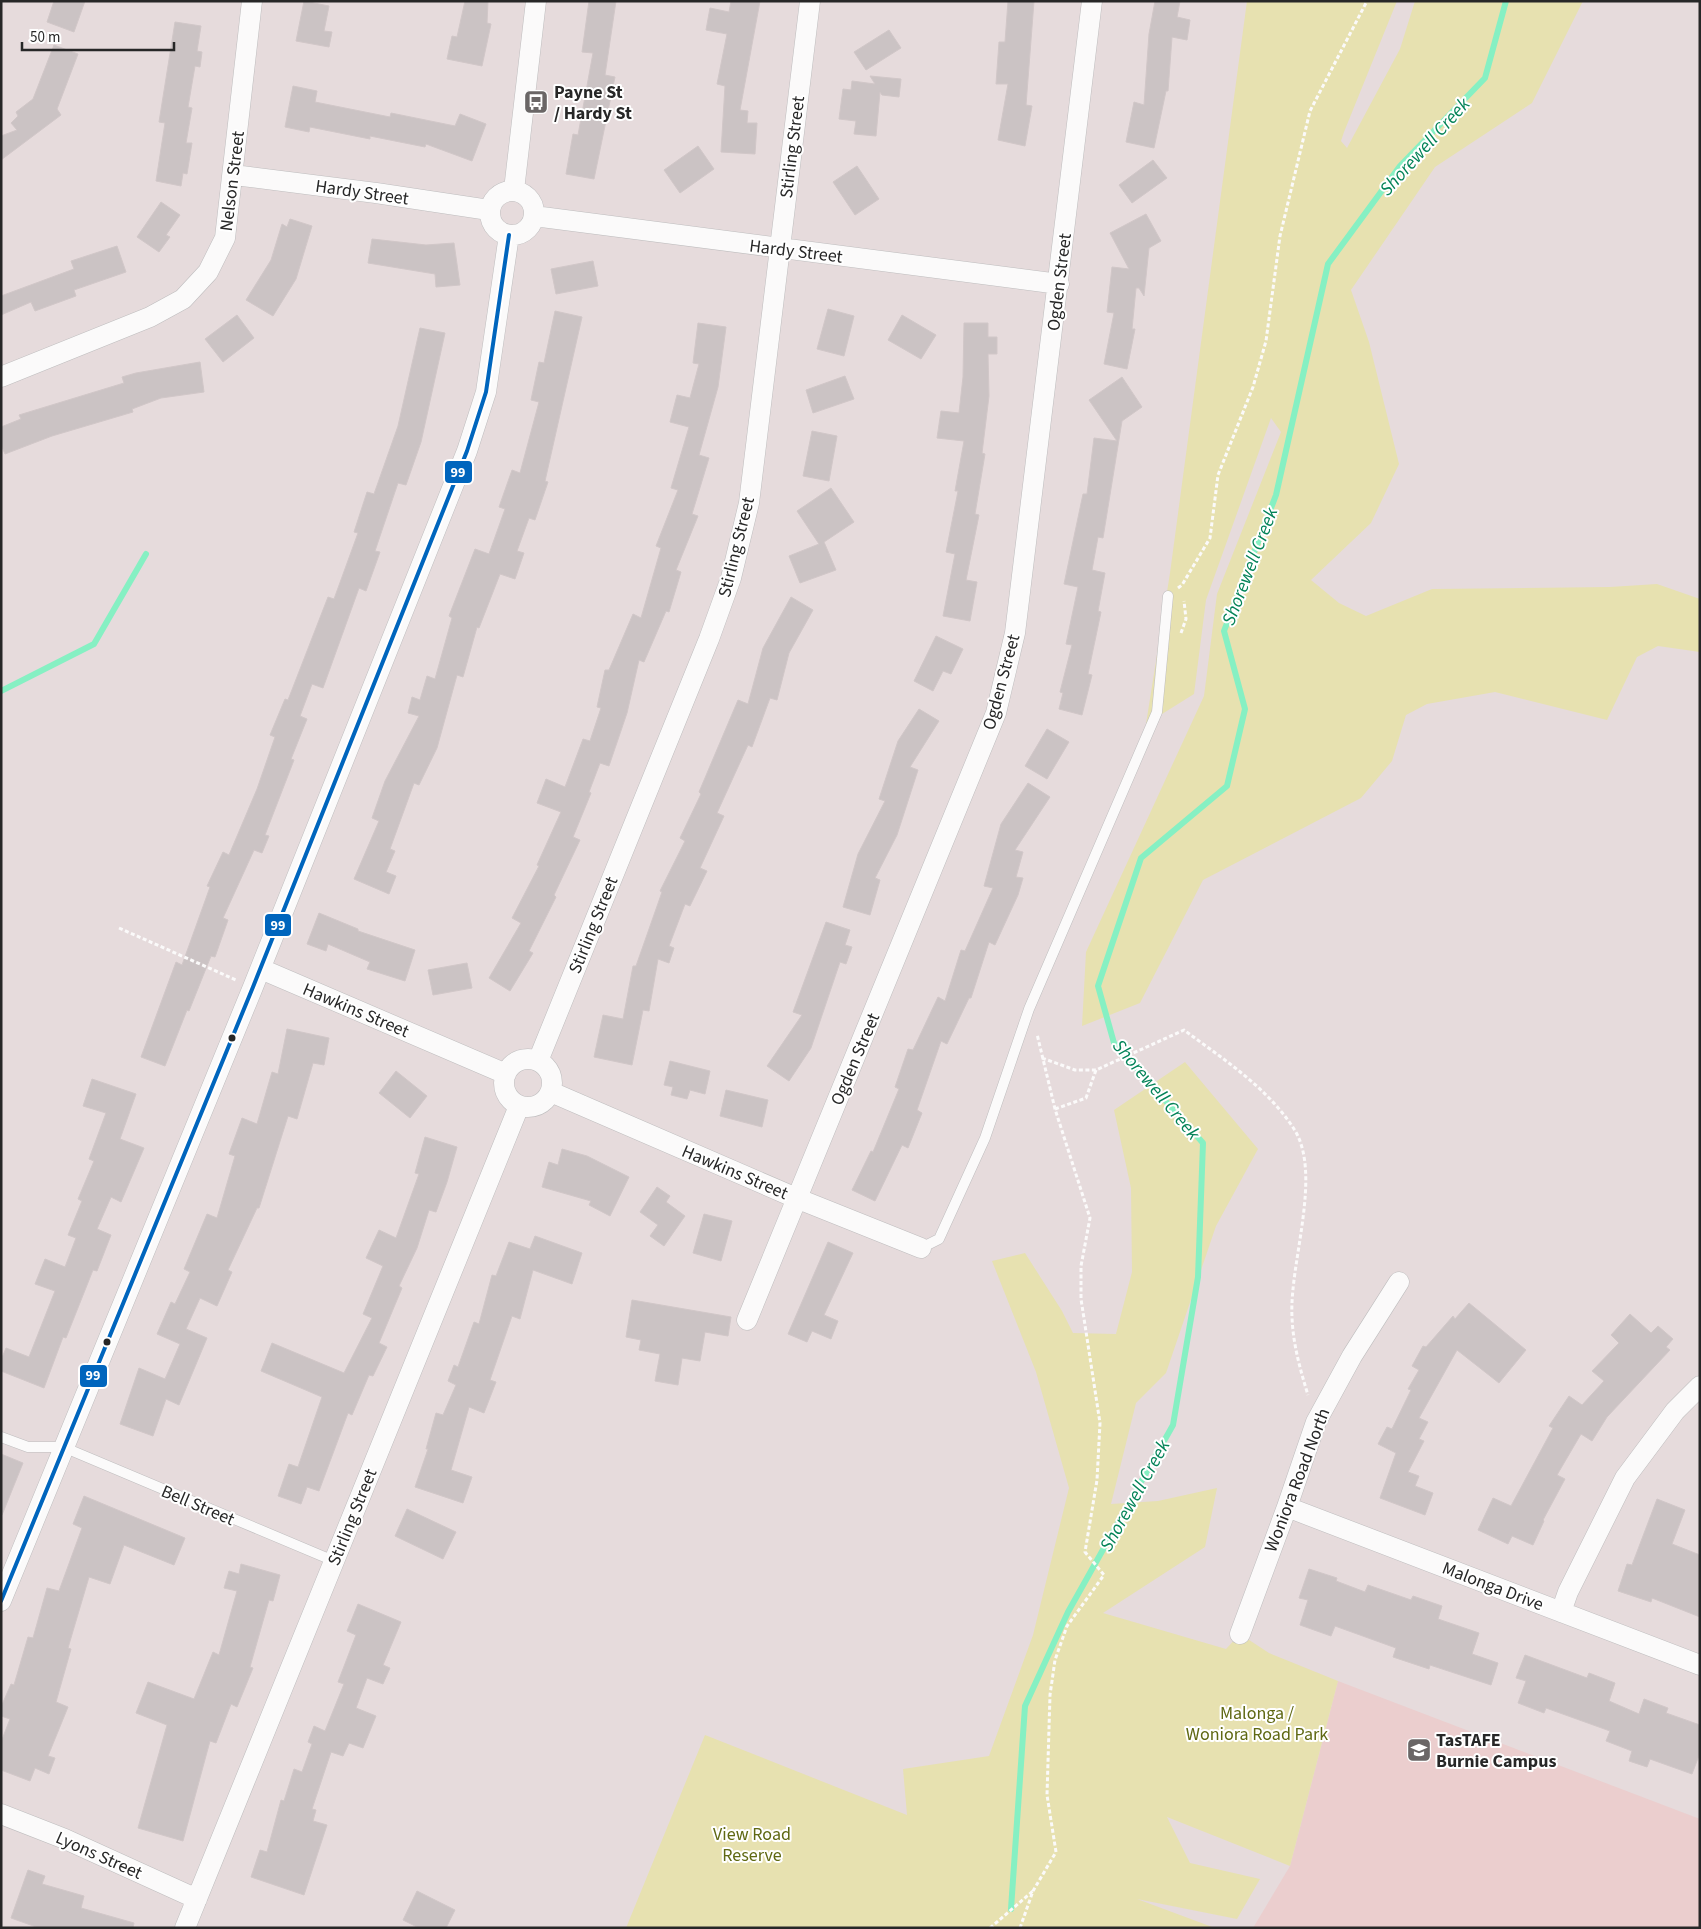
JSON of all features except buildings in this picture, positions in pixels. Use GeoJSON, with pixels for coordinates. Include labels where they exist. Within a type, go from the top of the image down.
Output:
{"type":"FeatureCollection","features":[{"type":"Feature","properties":{"kind":"street","name":"Nelson Street"},"geometry":{"type":"LineString","coordinates":[[1,377],[150,317],[183,299],[208,272],[225,238],[234,175],[252,1]]}},
{"type":"Feature","properties":{"kind":"street"},"geometry":{"type":"LineString","coordinates":[[514,190],[536,1]]}},
{"type":"Feature","properties":{"kind":"street","name":"Stirling Street"},"geometry":{"type":"LineString","coordinates":[[538,1061],[732,578],[749,503],[810,1]]}},
{"type":"Feature","properties":{"kind":"street","name":"Ogden Street"},"geometry":{"type":"LineString","coordinates":[[747,1320],[796,1198],[868,1031],[996,712],[1016,633],[1092,1]]}},
{"type":"Feature","properties":{"kind":"street","name":"Hardy Street"},"geometry":{"type":"LineString","coordinates":[[234,175],[489,210]]}},
{"type":"Feature","properties":{"kind":"street"},"geometry":{"type":"LineString","coordinates":[[514,190],[527,196],[532,202],[534,216],[532,223],[523,233],[509,235],[496,229],[492,224],[489,210],[491,203],[501,193],[514,190]]}},
{"type":"Feature","properties":{"kind":"street","name":"Hardy Street"},"geometry":{"type":"LineString","coordinates":[[534,216],[1059,284]]}},
{"type":"Feature","properties":{"kind":"street"},"geometry":{"type":"LineString","coordinates":[[1,1601],[253,987],[467,451],[486,392],[509,235]]}},
{"type":"Feature","properties":{"kind":"street","name":"Hawkins Street"},"geometry":{"type":"LineString","coordinates":[[260,969],[506,1074]]}},
{"type":"Feature","properties":{"kind":"street"},"geometry":{"type":"LineString","coordinates":[[522,1060],[538,1061],[549,1071],[552,1078],[551,1092],[541,1104],[526,1108],[519,1106],[508,1096],[505,1089],[506,1074],[510,1068],[522,1060]]}},
{"type":"Feature","properties":{"kind":"street","name":"Hawkins Street"},"geometry":{"type":"LineString","coordinates":[[551,1092],[796,1198],[921,1248]]}},
{"type":"Feature","properties":{"kind":"street","name":"Stirling Street"},"geometry":{"type":"LineString","coordinates":[[185,1928],[519,1106]]}},
{"type":"Feature","properties":{"kind":"street","name":"Woniora Road North"},"geometry":{"type":"LineString","coordinates":[[1240,1634],[1316,1422],[1352,1356],[1399,1282]]}},
{"type":"Feature","properties":{"kind":"street"},"geometry":{"type":"LineString","coordinates":[[1561,1612],[1568,1592],[1625,1478],[1675,1411],[1700,1386]]}},
{"type":"Feature","properties":{"kind":"street","name":"Malonga Drive"},"geometry":{"type":"LineString","coordinates":[[1287,1507],[1700,1665]]}},
{"type":"Feature","properties":{"kind":"street","name":"Lyons Street"},"geometry":{"type":"LineString","coordinates":[[1,1814],[64,1839],[197,1899]]}},
{"type":"Feature","properties":{"kind":"lane"},"geometry":{"type":"LineString","coordinates":[[921,1248],[939,1239],[985,1138],[1030,1009],[1157,712],[1168,596]]}},
{"type":"Feature","properties":{"kind":"lane"},"geometry":{"type":"LineString","coordinates":[[1,1437],[28,1447],[63,1447]]}},
{"type":"Feature","properties":{"kind":"lane","name":"Bell Street"},"geometry":{"type":"LineString","coordinates":[[63,1447],[334,1561]]}},
{"type":"Feature","properties":{"kind":"path"},"geometry":{"type":"LineString","coordinates":[[1182,585],[1210,538],[1218,475],[1253,387],[1266,341],[1280,236],[1310,111],[1367,1]]}},
{"type":"Feature","properties":{"kind":"path"},"geometry":{"type":"LineString","coordinates":[[119,928],[253,987]]}},
{"type":"Feature","properties":{"kind":"path"},"geometry":{"type":"LineString","coordinates":[[1020,1928],[1033,1891],[1056,1852],[1047,1795],[1050,1696],[1055,1660],[1067,1626],[1104,1575],[1084,1552],[1097,1480],[1100,1423],[1081,1299],[1081,1266],[1090,1218],[1055,1109],[1030,1009]]}},
{"type":"Feature","properties":{"kind":"path"},"geometry":{"type":"LineString","coordinates":[[1042,1058],[1074,1070],[1096,1070],[1184,1030],[1255,1084],[1294,1130],[1306,1167],[1292,1315],[1297,1361],[1316,1422]]}},
{"type":"Feature","properties":{"kind":"path"},"geometry":{"type":"LineString","coordinates":[[1055,1109],[1086,1098],[1096,1070]]}},
{"type":"Feature","properties":{"kind":"path"},"geometry":{"type":"LineString","coordinates":[[990,1928],[1033,1891]]}},
{"type":"Feature","properties":{"kind":"shaded area","name":"TasTAFE Burnie Campus"},"geometry":{"type":"Polygon","coordinates":[[[1338,1681],[1700,1819],[1700,1928],[1253,1928],[1290,1866],[1338,1681]]]}},
{"type":"Feature","properties":{"kind":"green space"},"geometry":{"type":"Polygon","coordinates":[[[1247,1],[1397,1],[1344,132],[1341,141],[1347,148],[1400,49],[1415,1],[1583,1],[1532,103],[1435,167],[1351,290],[1369,342],[1399,464],[1371,523],[1311,580],[1339,603],[1366,616],[1432,589],[1610,587],[1657,584],[1700,599],[1700,652],[1658,646],[1637,657],[1607,720],[1495,692],[1427,704],[1406,715],[1392,761],[1361,798],[1203,880],[1140,1003],[1082,1026],[1086,952],[1204,696],[1217,594],[1281,432],[1271,418],[1206,600],[1194,694],[1146,724],[1170,573],[1247,1]]]}},
{"type":"Feature","properties":{"kind":"green space"},"geometry":{"type":"Polygon","coordinates":[[[1185,1062],[1258,1149],[1216,1226],[1166,1373],[1136,1403],[1111,1504],[1158,1501],[1217,1488],[1205,1547],[1103,1613],[1226,1649],[1240,1634],[1269,1653],[1338,1681],[1290,1866],[1167,1817],[1190,1863],[1260,1879],[1237,1919],[1137,1899],[1215,1928],[626,1928],[705,1735],[907,1815],[903,1769],[989,1756],[1033,1635],[1069,1488],[1036,1372],[992,1261],[1025,1253],[1062,1311],[1073,1333],[1116,1334],[1132,1272],[1131,1188],[1114,1110],[1185,1062]]]}},
{"type":"Feature","properties":{"kind":"waterway","name":"Shorewell Creek"},"geometry":{"type":"LineString","coordinates":[[1011,1909],[1025,1706],[1068,1612],[1173,1425],[1198,1277],[1203,1143],[1114,1043],[1098,986],[1141,858],[1227,786],[1245,709],[1224,631],[1276,495],[1328,264],[1400,166],[1485,78],[1506,1]]}},
{"type":"Feature","properties":{"kind":"waterway"},"geometry":{"type":"LineString","coordinates":[[1,691],[94,644],[146,554]]}},
{"type":"Feature","properties":{"kind":"transit line","name":"99"},"geometry":{"type":"LineString","coordinates":[[1,1601],[253,987],[467,451],[486,392],[509,235]]}},
{"type":"Feature","properties":{"kind":"place","name":"Payne St / Hardy St"},"geometry":{"type":"Point","coordinates":[536,102]}},
{"type":"Feature","properties":{"kind":"place","name":"TasTAFE Burnie Campus"},"geometry":{"type":"Point","coordinates":[1419,1750]}},
{"type":"Feature","properties":{"kind":"park label","name":"Malonga / Woniora Road Park"},"geometry":{"type":"Point","coordinates":[1257,1724]}},
{"type":"Feature","properties":{"kind":"park label","name":"View Road Reserve"},"geometry":{"type":"Point","coordinates":[752,1844]}}]}
